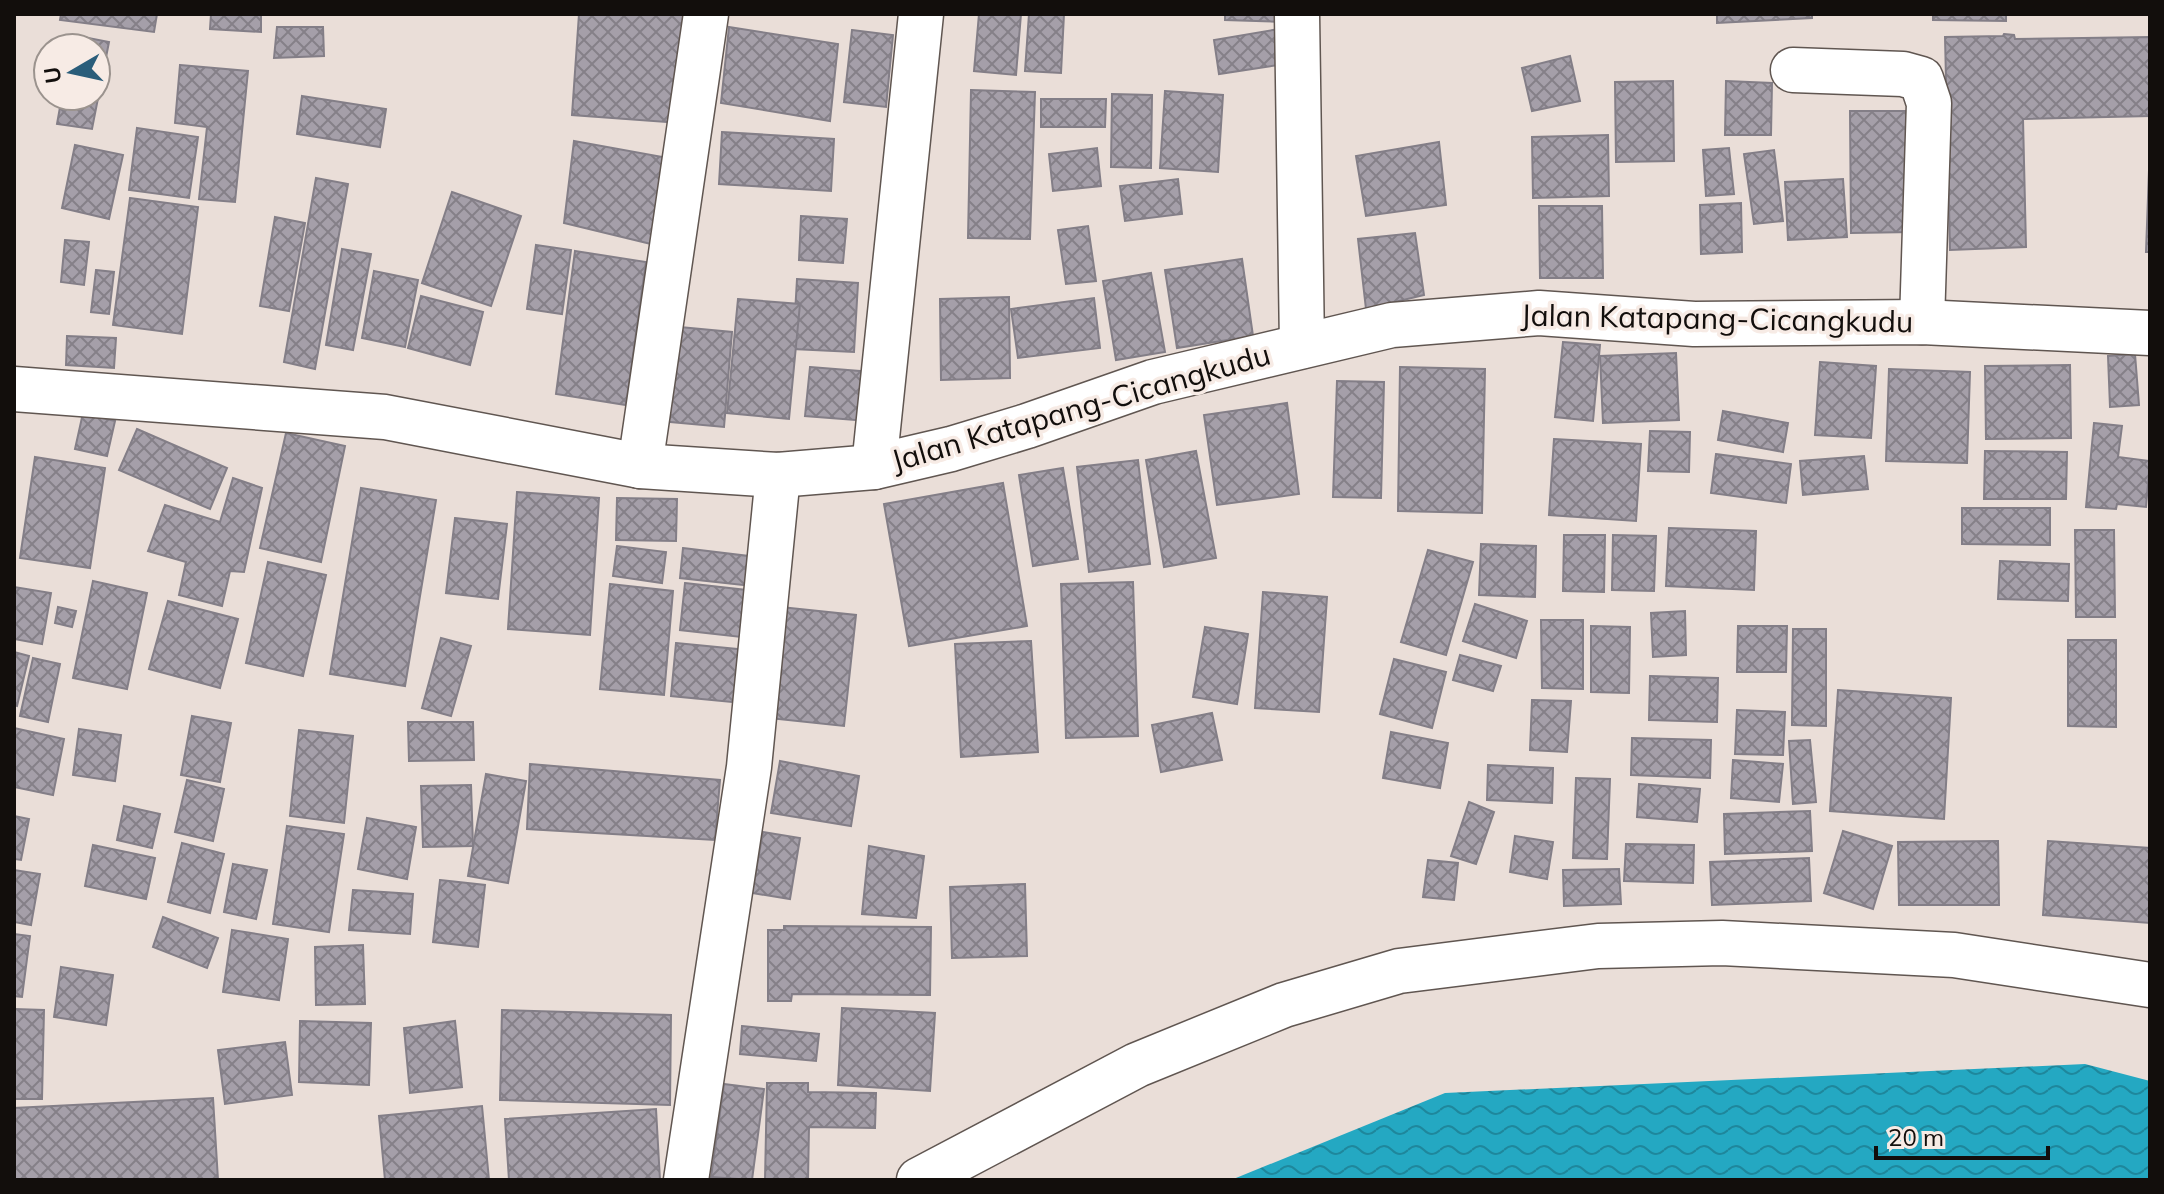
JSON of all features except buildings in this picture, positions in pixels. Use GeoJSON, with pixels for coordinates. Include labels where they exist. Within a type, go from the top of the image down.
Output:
{"type":"FeatureCollection","features":[{"type":"Feature","properties":{"kind":"street"},"geometry":{"type":"LineString","coordinates":[[640,466],[706,14]]}},
{"type":"Feature","properties":{"kind":"street"},"geometry":{"type":"LineString","coordinates":[[874,467],[921,14]]}},
{"type":"Feature","properties":{"kind":"street"},"geometry":{"type":"LineString","coordinates":[[1297,14],[1302,346]]}},
{"type":"Feature","properties":{"kind":"street"},"geometry":{"type":"LineString","coordinates":[[1793,70],[1903,74],[1921,79],[1929,103],[1922,322]]}},
{"type":"Feature","properties":{"kind":"street","name":"Jalan Katapang-Cicangkudu"},"geometry":{"type":"LineString","coordinates":[[14,389],[385,417],[640,466],[778,475],[874,467],[951,449],[1153,382],[1392,325],[1539,313],[1694,324],[1922,322],[2150,333]]}},
{"type":"Feature","properties":{"kind":"street"},"geometry":{"type":"LineString","coordinates":[[686,1180],[749,767],[778,475]]}},
{"type":"Feature","properties":{"kind":"street"},"geometry":{"type":"LineString","coordinates":[[919,1180],[1137,1065],[1284,1005],[1399,971],[1598,946],[1722,943],[1954,955],[2150,985]]}},
{"type":"Feature","properties":{"kind":"water"},"geometry":{"type":"Polygon","coordinates":[[[2085,1064],[2150,1081],[2150,1180],[1231,1180],[1445,1093],[2085,1064]]]}}]}
